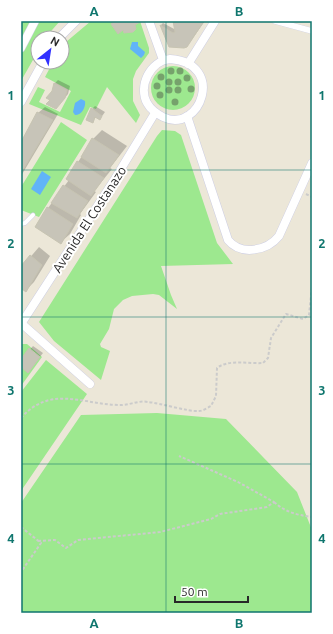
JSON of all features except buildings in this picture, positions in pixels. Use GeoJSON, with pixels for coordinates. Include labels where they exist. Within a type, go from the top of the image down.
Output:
{"type":"FeatureCollection","features":[{"type":"Feature","properties":{"kind":"street"},"geometry":{"type":"LineString","coordinates":[[21,48],[35,21]]}},
{"type":"Feature","properties":{"kind":"street"},"geometry":{"type":"LineString","coordinates":[[67,30],[76,21]]}},
{"type":"Feature","properties":{"kind":"street"},"geometry":{"type":"LineString","coordinates":[[149,21],[163,60]]}},
{"type":"Feature","properties":{"kind":"street"},"geometry":{"type":"LineString","coordinates":[[188,64],[215,21]]}},
{"type":"Feature","properties":{"kind":"street"},"geometry":{"type":"LineString","coordinates":[[275,21],[312,31]]}},
{"type":"Feature","properties":{"kind":"street"},"geometry":{"type":"LineString","coordinates":[[163,60],[181,60],[188,64],[200,74],[203,86],[202,97],[197,108],[187,116],[177,119],[166,118],[155,113],[147,104],[144,93],[144,82],[150,70],[163,60]]}},
{"type":"Feature","properties":{"kind":"street"},"geometry":{"type":"LineString","coordinates":[[21,102],[39,70]]}},
{"type":"Feature","properties":{"kind":"street","name":"Avenida El Costanazo"},"geometry":{"type":"LineString","coordinates":[[21,324],[109,188],[155,113]]}},
{"type":"Feature","properties":{"kind":"street"},"geometry":{"type":"LineString","coordinates":[[187,116],[228,240],[233,246],[241,250],[266,247],[273,243],[279,236],[312,163]]}},
{"type":"Feature","properties":{"kind":"street"},"geometry":{"type":"LineString","coordinates":[[21,324],[90,384]]}},
{"type":"Feature","properties":{"kind":"lane"},"geometry":{"type":"LineString","coordinates":[[21,224],[25,224],[33,215]]}},
{"type":"Feature","properties":{"kind":"path"},"geometry":{"type":"LineString","coordinates":[[21,418],[39,404],[66,398],[124,406],[134,402],[146,401],[199,411],[211,406],[216,396],[217,368],[221,365],[230,363],[263,363],[268,358],[271,338],[286,314],[303,319],[309,315],[312,286]]}},
{"type":"Feature","properties":{"kind":"path"},"geometry":{"type":"LineString","coordinates":[[21,415],[25,414]]}},
{"type":"Feature","properties":{"kind":"path"},"geometry":{"type":"LineString","coordinates":[[179,456],[238,482],[274,502],[282,509],[312,518]]}},
{"type":"Feature","properties":{"kind":"path"},"geometry":{"type":"LineString","coordinates":[[38,541],[55,540],[66,548],[78,540],[160,532],[211,519],[220,514],[267,507],[274,502]]}},
{"type":"Feature","properties":{"kind":"path"},"geometry":{"type":"LineString","coordinates":[[21,528],[41,544],[21,572]]}},
{"type":"Feature","properties":{"kind":"green space"},"geometry":{"type":"Polygon","coordinates":[[[21,21],[60,21],[52,30],[30,30],[30,65],[21,81],[21,21]]]}},
{"type":"Feature","properties":{"kind":"green space"},"geometry":{"type":"Polygon","coordinates":[[[91,21],[140,21],[149,48],[149,53],[136,71],[133,79],[133,101],[140,115],[136,123],[107,87],[96,109],[90,107],[81,125],[29,104],[38,87],[45,90],[39,102],[60,112],[71,91],[45,77],[49,70],[70,70],[70,39],[91,21]]]}},
{"type":"Feature","properties":{"kind":"green space"},"geometry":{"type":"Polygon","coordinates":[[[173,66],[185,70],[191,76],[195,88],[191,100],[185,106],[173,110],[161,106],[155,100],[151,88],[155,76],[161,70],[173,66]]]}},
{"type":"Feature","properties":{"kind":"green space"},"geometry":{"type":"Polygon","coordinates":[[[61,122],[87,140],[39,217],[21,210],[21,187],[61,122]]]}},
{"type":"Feature","properties":{"kind":"green space"},"geometry":{"type":"Polygon","coordinates":[[[162,130],[175,131],[181,135],[217,243],[233,264],[161,266],[177,309],[159,295],[153,294],[132,296],[123,300],[114,309],[109,329],[100,344],[101,347],[110,351],[101,380],[54,341],[39,322],[162,130]]]}},
{"type":"Feature","properties":{"kind":"green space"},"geometry":{"type":"Polygon","coordinates":[[[21,344],[27,344],[42,357],[21,386],[21,344]]]}},
{"type":"Feature","properties":{"kind":"green space"},"geometry":{"type":"Polygon","coordinates":[[[46,360],[87,394],[21,491],[21,392],[46,360]]]}},
{"type":"Feature","properties":{"kind":"green space"},"geometry":{"type":"Polygon","coordinates":[[[157,413],[226,419],[297,492],[312,530],[312,613],[21,613],[21,503],[81,415],[157,413]]]}},
{"type":"Feature","properties":{"kind":"water"},"geometry":{"type":"Polygon","coordinates":[[[132,42],[138,42],[138,46],[145,52],[141,58],[130,49],[132,42]]]}},
{"type":"Feature","properties":{"kind":"water"},"geometry":{"type":"Polygon","coordinates":[[[81,99],[85,101],[84,108],[80,114],[75,115],[73,112],[75,103],[81,99]]]}},
{"type":"Feature","properties":{"kind":"water"},"geometry":{"type":"Polygon","coordinates":[[[42,171],[51,177],[40,195],[31,189],[42,171]]]}}]}
